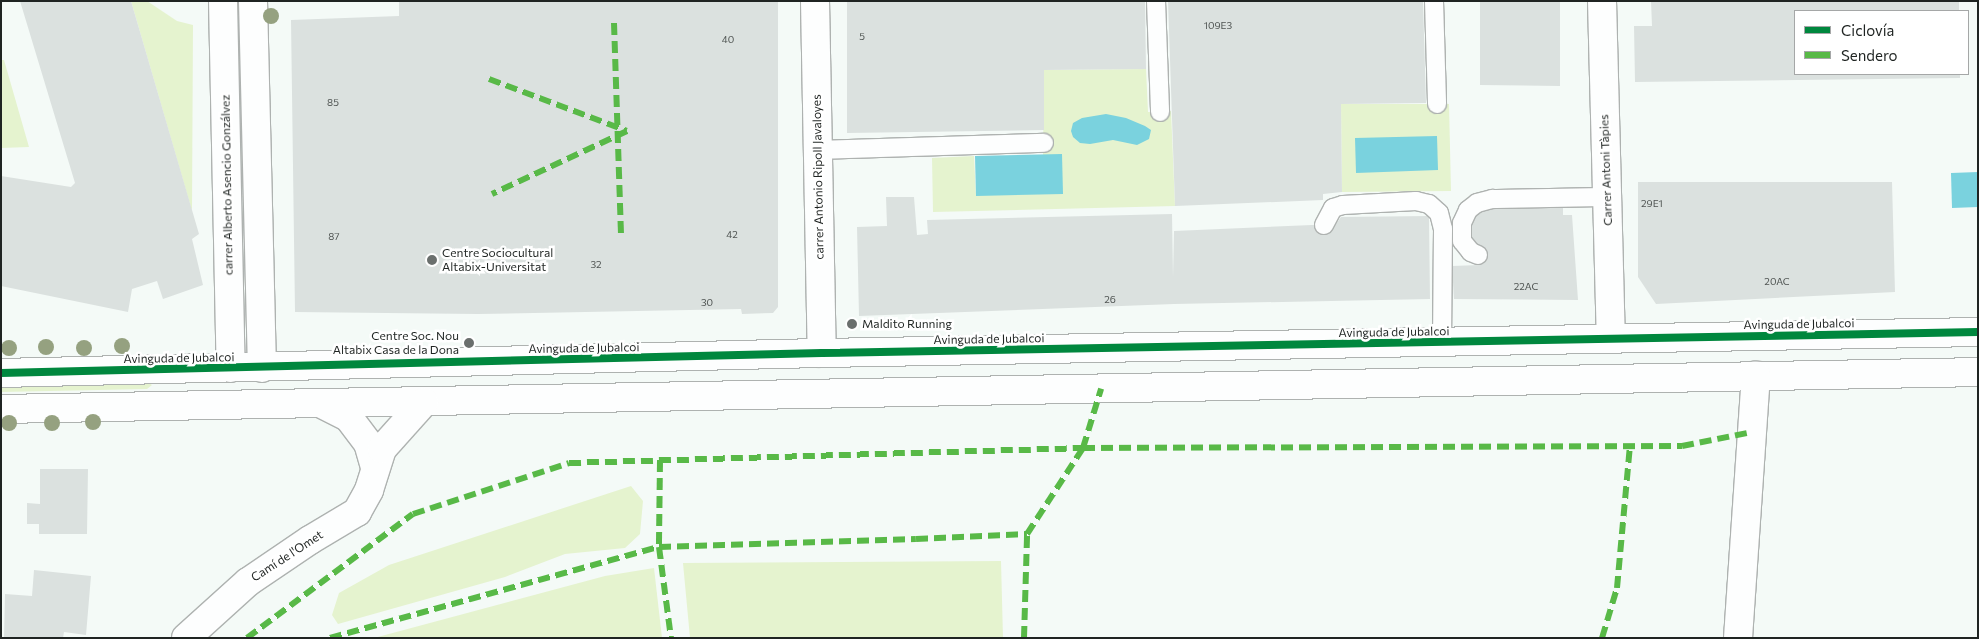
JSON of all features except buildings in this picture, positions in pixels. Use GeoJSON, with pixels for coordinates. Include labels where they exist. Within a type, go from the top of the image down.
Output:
{"type":"FeatureCollection","features":[{"type":"Feature","properties":{"kind":"street","name":"carrer Alberto Asencio Gonzálvez"},"geometry":{"type":"LineString","coordinates":[[223,1],[231,368]]}},
{"type":"Feature","properties":{"kind":"street"},"geometry":{"type":"LineString","coordinates":[[253,1],[262,368]]}},
{"type":"Feature","properties":{"kind":"street","name":"carrer Antonio Ripoll Javaloyes"},"geometry":{"type":"LineString","coordinates":[[815,1],[822,353]]}},
{"type":"Feature","properties":{"kind":"street","name":"Carrer Antoni Tàpies"},"geometry":{"type":"LineString","coordinates":[[1602,1],[1612,338]]}},
{"type":"Feature","properties":{"kind":"street","name":"Avinguda de Jubalcoi"},"geometry":{"type":"LineString","coordinates":[[1,373],[822,353],[1978,332]]}},
{"type":"Feature","properties":{"kind":"street"},"geometry":{"type":"LineString","coordinates":[[1,409],[1978,372]]}},
{"type":"Feature","properties":{"kind":"street"},"geometry":{"type":"LineString","coordinates":[[1738,638],[1756,376]]}},
{"type":"Feature","properties":{"kind":"street","name":"Camí de l'Omet"},"geometry":{"type":"LineString","coordinates":[[186,638],[248,582],[310,540],[357,512],[369,490],[382,449],[424,402]]}},
{"type":"Feature","properties":{"kind":"street"},"geometry":{"type":"LineString","coordinates":[[321,404],[349,418],[368,443],[375,468]]}},
{"type":"Feature","properties":{"kind":"lane"},"geometry":{"type":"LineString","coordinates":[[1156,1],[1160,112]]}},
{"type":"Feature","properties":{"kind":"lane"},"geometry":{"type":"LineString","coordinates":[[1434,1],[1437,104]]}},
{"type":"Feature","properties":{"kind":"lane"},"geometry":{"type":"LineString","coordinates":[[818,150],[1044,143]]}},
{"type":"Feature","properties":{"kind":"lane"},"geometry":{"type":"LineString","coordinates":[[1478,255],[1471,252],[1462,241],[1462,223],[1468,210],[1477,203],[1492,199],[1607,197]]}},
{"type":"Feature","properties":{"kind":"lane"},"geometry":{"type":"LineString","coordinates":[[1324,225],[1333,208],[1343,205],[1416,201],[1429,204],[1439,213],[1443,229],[1442,342]]}},
{"type":"Feature","properties":{"kind":"green space"},"geometry":{"type":"Polygon","coordinates":[[[131,1],[147,1],[177,21],[193,25],[192,211],[131,1]]]}},
{"type":"Feature","properties":{"kind":"green space"},"geometry":{"type":"Polygon","coordinates":[[[1,60],[4,60],[29,147],[1,148],[1,60]]]}},
{"type":"Feature","properties":{"kind":"green space"},"geometry":{"type":"Polygon","coordinates":[[[1146,69],[1148,112],[1171,111],[1175,206],[933,212],[932,158],[974,156],[976,196],[1043,155],[1044,70],[1146,69]]]}},
{"type":"Feature","properties":{"kind":"green space"},"geometry":{"type":"Polygon","coordinates":[[[1341,104],[1449,104],[1451,191],[1342,192],[1341,104]]]}},
{"type":"Feature","properties":{"kind":"green space"},"geometry":{"type":"Polygon","coordinates":[[[147,382],[152,385],[147,389],[1,392],[1,384],[147,382]]]}},
{"type":"Feature","properties":{"kind":"green space"},"geometry":{"type":"Polygon","coordinates":[[[631,486],[643,501],[640,534],[625,548],[565,554],[505,577],[338,624],[332,615],[339,593],[389,565],[631,486]]]}},
{"type":"Feature","properties":{"kind":"green space"},"geometry":{"type":"Polygon","coordinates":[[[1001,561],[1003,638],[690,638],[683,563],[1001,561]]]}},
{"type":"Feature","properties":{"kind":"green space"},"geometry":{"type":"Polygon","coordinates":[[[654,568],[662,638],[374,638],[605,576],[654,568]]]}},
{"type":"Feature","properties":{"kind":"water"},"geometry":{"type":"Polygon","coordinates":[[[1106,114],[1126,118],[1145,126],[1151,130],[1149,139],[1137,145],[1113,140],[1090,144],[1080,143],[1073,137],[1071,131],[1073,123],[1082,118],[1106,114]]]}},
{"type":"Feature","properties":{"kind":"water"},"geometry":{"type":"Polygon","coordinates":[[[1437,136],[1438,170],[1356,173],[1355,138],[1437,136]]]}},
{"type":"Feature","properties":{"kind":"water"},"geometry":{"type":"Polygon","coordinates":[[[1062,154],[1063,194],[976,196],[975,156],[1062,154]]]}},
{"type":"Feature","properties":{"kind":"water"},"geometry":{"type":"Polygon","coordinates":[[[1978,172],[1978,207],[1952,208],[1951,173],[1978,172]]]}},
{"type":"Feature","properties":{"kind":"marked path"},"geometry":{"type":"LineString","coordinates":[[614,23],[621,234]]}},
{"type":"Feature","properties":{"kind":"marked path"},"geometry":{"type":"LineString","coordinates":[[489,79],[627,131],[492,194]]}},
{"type":"Feature","properties":{"kind":"marked path"},"geometry":{"type":"LineString","coordinates":[[330,638],[659,547],[1027,534],[1083,448],[1101,389]]}},
{"type":"Feature","properties":{"kind":"marked path"},"geometry":{"type":"LineString","coordinates":[[247,638],[413,514],[569,463],[1083,448],[1682,446],[1752,432]]}},
{"type":"Feature","properties":{"kind":"marked path"},"geometry":{"type":"LineString","coordinates":[[1602,638],[1617,588],[1630,446]]}},
{"type":"Feature","properties":{"kind":"marked path"},"geometry":{"type":"LineString","coordinates":[[660,460],[659,547],[671,638]]}},
{"type":"Feature","properties":{"kind":"marked path"},"geometry":{"type":"LineString","coordinates":[[1024,638],[1027,534]]}},
{"type":"Feature","properties":{"kind":"cycle path"},"geometry":{"type":"LineString","coordinates":[[1,373],[822,353],[1978,332]]}},
{"type":"Feature","properties":{"kind":"place","name":"Centre Sociocultural Altabix-Universitat"},"geometry":{"type":"Point","coordinates":[432,260]}},
{"type":"Feature","properties":{"kind":"place","name":"Maldito Running"},"geometry":{"type":"Point","coordinates":[852,324]}},
{"type":"Feature","properties":{"kind":"place","name":"Centre Soc. Nou Altabix Casa de la Dona"},"geometry":{"type":"Point","coordinates":[469,343]}}]}
